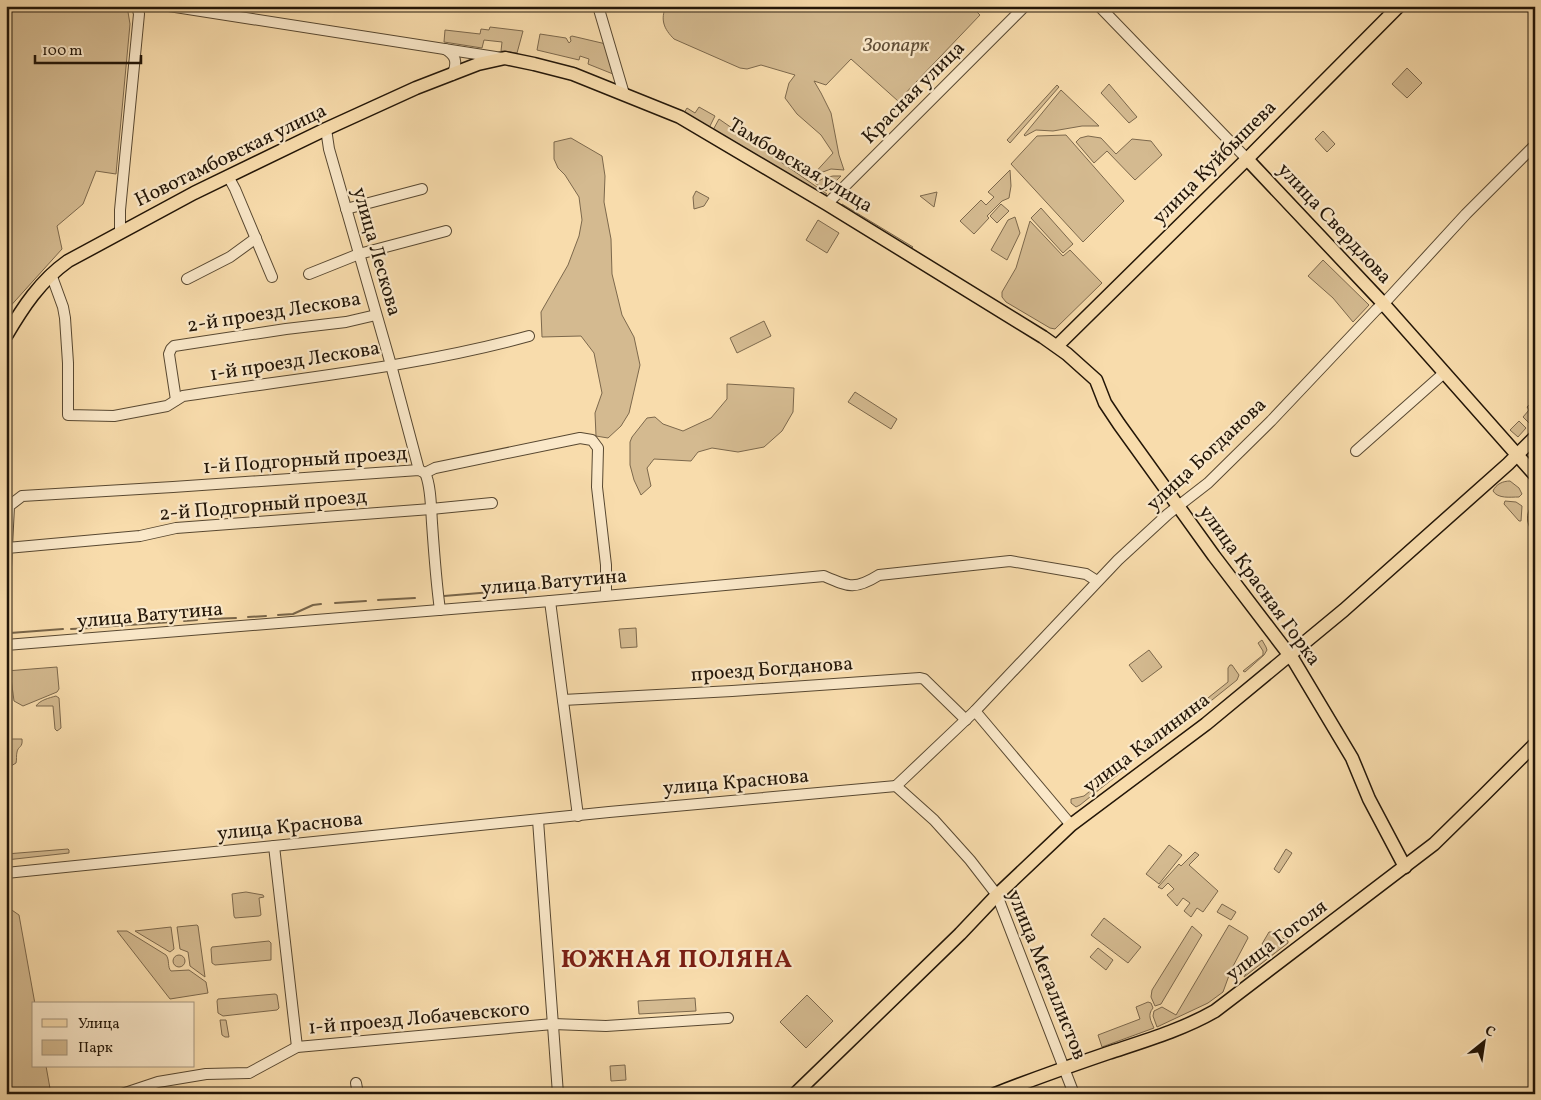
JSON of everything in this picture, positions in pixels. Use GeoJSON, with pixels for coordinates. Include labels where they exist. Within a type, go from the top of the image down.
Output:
{"type":"FeatureCollection","features":[{"type":"Feature","properties":{"kind":"main road","name":"улица Куйбышева"},"geometry":{"type":"LineString","coordinates":[[1057,346],[1399,6]]}},
{"type":"Feature","properties":{"kind":"main road","name":"Новотамбовская улица"},"geometry":{"type":"LineString","coordinates":[[6,336],[26,304],[51,274],[68,261],[120,232],[228,176],[416,88],[478,64],[505,58]]}},
{"type":"Feature","properties":{"kind":"main road","name":"Тамбовская улица"},"geometry":{"type":"LineString","coordinates":[[505,58],[573,74],[680,117],[828,204],[1057,346]]}},
{"type":"Feature","properties":{"kind":"main road","name":"улица Свердлова"},"geometry":{"type":"LineString","coordinates":[[1247,159],[1382,303],[1535,475]]}},
{"type":"Feature","properties":{"kind":"main road","name":"улица Красная Горка"},"geometry":{"type":"LineString","coordinates":[[1057,346],[1096,380],[1105,403],[1214,556],[1289,656],[1352,758],[1368,799],[1405,867]]}},
{"type":"Feature","properties":{"kind":"main road","name":"улица Калинина"},"geometry":{"type":"LineString","coordinates":[[795,1094],[960,934],[997,895],[1071,825],[1173,749],[1289,656],[1344,610],[1535,437]]}},
{"type":"Feature","properties":{"kind":"main road","name":"улица Гоголя"},"geometry":{"type":"LineString","coordinates":[[995,1094],[1188,1025],[1215,1011],[1405,867],[1441,837],[1535,744]]}},
{"type":"Feature","properties":{"kind":"street"},"geometry":{"type":"LineString","coordinates":[[120,232],[120,201],[139,14],[137,6]]}},
{"type":"Feature","properties":{"kind":"street"},"geometry":{"type":"LineString","coordinates":[[169,6],[505,58]]}},
{"type":"Feature","properties":{"kind":"street"},"geometry":{"type":"LineString","coordinates":[[598,6],[624,94]]}},
{"type":"Feature","properties":{"kind":"street","name":"Красная улица"},"geometry":{"type":"LineString","coordinates":[[828,204],[1025,6]]}},
{"type":"Feature","properties":{"kind":"street","name":"улица Свердлова"},"geometry":{"type":"LineString","coordinates":[[1099,6],[1247,159]]}},
{"type":"Feature","properties":{"kind":"street"},"geometry":{"type":"LineString","coordinates":[[444,49],[450,52],[456,61],[455,70],[452,74]]}},
{"type":"Feature","properties":{"kind":"street","name":"улица Лескова"},"geometry":{"type":"LineString","coordinates":[[326,129],[329,149],[376,315],[422,471],[427,478],[440,610]]}},
{"type":"Feature","properties":{"kind":"street","name":"улица Богданова"},"geometry":{"type":"LineString","coordinates":[[896,786],[975,711],[1097,581],[1178,506],[1208,483],[1271,421],[1535,145]]}},
{"type":"Feature","properties":{"kind":"street"},"geometry":{"type":"LineString","coordinates":[[228,176],[272,277]]}},
{"type":"Feature","properties":{"kind":"street"},"geometry":{"type":"LineString","coordinates":[[346,210],[422,189]]}},
{"type":"Feature","properties":{"kind":"street"},"geometry":{"type":"LineString","coordinates":[[309,274],[359,254],[446,231]]}},
{"type":"Feature","properties":{"kind":"street"},"geometry":{"type":"LineString","coordinates":[[188,279],[230,257],[256,238]]}},
{"type":"Feature","properties":{"kind":"street","name":"1-й проезд Лескова"},"geometry":{"type":"LineString","coordinates":[[51,274],[65,318],[68,363],[68,415],[114,416],[167,406],[183,396],[391,365],[485,348],[528,336]]}},
{"type":"Feature","properties":{"kind":"street","name":"2-й проезд Лескова"},"geometry":{"type":"LineString","coordinates":[[176,400],[169,354],[174,346],[346,322],[376,315]]}},
{"type":"Feature","properties":{"kind":"street"},"geometry":{"type":"LineString","coordinates":[[1356,451],[1444,372]]}},
{"type":"Feature","properties":{"kind":"street","name":"1-й Подгорный проезд"},"geometry":{"type":"LineString","coordinates":[[7,548],[9,506],[22,496],[422,471],[580,438],[592,440],[598,448],[597,487],[606,565],[606,595]]}},
{"type":"Feature","properties":{"kind":"street","name":"2-й Подгорный проезд"},"geometry":{"type":"LineString","coordinates":[[7,548],[140,536],[194,526],[492,503]]}},
{"type":"Feature","properties":{"kind":"street"},"geometry":{"type":"LineString","coordinates":[[6,566],[7,548]]}},
{"type":"Feature","properties":{"kind":"street","name":"улица Ватутина"},"geometry":{"type":"LineString","coordinates":[[6,645],[550,601],[824,576],[847,586],[864,584],[879,575],[1010,561],[1086,574],[1097,581]]}},
{"type":"Feature","properties":{"kind":"street"},"geometry":{"type":"LineString","coordinates":[[550,601],[578,816]]}},
{"type":"Feature","properties":{"kind":"street","name":"проезд Богданова"},"geometry":{"type":"LineString","coordinates":[[563,700],[722,692],[920,678],[966,720]]}},
{"type":"Feature","properties":{"kind":"street"},"geometry":{"type":"LineString","coordinates":[[975,711],[1071,825]]}},
{"type":"Feature","properties":{"kind":"street","name":"улица Краснова"},"geometry":{"type":"LineString","coordinates":[[6,873],[696,804],[896,786]]}},
{"type":"Feature","properties":{"kind":"street","name":"улица Металлистов"},"geometry":{"type":"LineString","coordinates":[[896,786],[934,820],[970,860],[997,895],[1074,1094]]}},
{"type":"Feature","properties":{"kind":"street"},"geometry":{"type":"LineString","coordinates":[[538,820],[558,1094]]}},
{"type":"Feature","properties":{"kind":"street"},"geometry":{"type":"LineString","coordinates":[[274,846],[297,1047]]}},
{"type":"Feature","properties":{"kind":"street","name":"1-й проезд Лобачевского"},"geometry":{"type":"LineString","coordinates":[[122,1094],[168,1080],[206,1074],[249,1073],[297,1047],[553,1024],[606,1026],[728,1018]]}},
{"type":"Feature","properties":{"kind":"street"},"geometry":{"type":"LineString","coordinates":[[356,1083],[358,1094]]}},
{"type":"Feature","properties":{"kind":"green space"},"geometry":{"type":"Polygon","coordinates":[[[6,6],[120,6],[128,12],[130,24],[116,174],[96,171],[83,204],[57,226],[62,249],[6,311],[6,6]]]}},
{"type":"Feature","properties":{"kind":"green space","name":"Зоопарк"},"geometry":{"type":"Polygon","coordinates":[[[666,6],[979,6],[975,10],[980,15],[898,101],[851,59],[826,85],[814,81],[831,113],[839,155],[844,170],[831,169],[812,176],[833,153],[821,135],[797,114],[785,98],[789,83],[795,75],[761,65],[747,69],[740,68],[674,39],[668,32],[663,20],[666,6]]]}},
{"type":"Feature","properties":{"kind":"green space"},"geometry":{"type":"Polygon","coordinates":[[[490,27],[523,31],[517,53],[501,51],[502,42],[484,40],[482,48],[444,42],[445,30],[480,34],[481,29],[489,30],[490,27]]]}},
{"type":"Feature","properties":{"kind":"green space"},"geometry":{"type":"Polygon","coordinates":[[[540,34],[566,38],[569,43],[572,36],[606,44],[613,74],[588,64],[589,59],[580,56],[579,60],[537,50],[540,34]]]}},
{"type":"Feature","properties":{"kind":"green space"},"geometry":{"type":"Polygon","coordinates":[[[1407,68],[1422,83],[1407,98],[1392,84],[1407,68]]]}},
{"type":"Feature","properties":{"kind":"green space"},"geometry":{"type":"Polygon","coordinates":[[[1109,84],[1137,117],[1129,123],[1101,93],[1109,84]]]}},
{"type":"Feature","properties":{"kind":"green space"},"geometry":{"type":"Polygon","coordinates":[[[1057,85],[1059,87],[1010,143],[1007,140],[1057,85]]]}},
{"type":"Feature","properties":{"kind":"green space"},"geometry":{"type":"Polygon","coordinates":[[[1061,90],[1099,126],[1082,126],[1053,131],[1036,130],[1025,136],[1024,135],[1061,90]]]}},
{"type":"Feature","properties":{"kind":"green space"},"geometry":{"type":"Polygon","coordinates":[[[699,107],[715,116],[709,128],[684,113],[687,108],[695,113],[699,107]]]}},
{"type":"Feature","properties":{"kind":"green space"},"geometry":{"type":"Polygon","coordinates":[[[719,119],[827,194],[825,195],[713,130],[719,119]]]}},
{"type":"Feature","properties":{"kind":"green space"},"geometry":{"type":"Polygon","coordinates":[[[1323,131],[1335,144],[1327,152],[1315,139],[1323,131]]]}},
{"type":"Feature","properties":{"kind":"green space"},"geometry":{"type":"Polygon","coordinates":[[[1066,135],[1124,201],[1083,242],[1011,164],[1037,136],[1066,135]]]}},
{"type":"Feature","properties":{"kind":"green space"},"geometry":{"type":"Polygon","coordinates":[[[1088,136],[1101,138],[1116,154],[1132,139],[1151,141],[1162,155],[1135,180],[1107,151],[1094,163],[1076,142],[1080,138],[1088,136]]]}},
{"type":"Feature","properties":{"kind":"green space"},"geometry":{"type":"Polygon","coordinates":[[[571,138],[602,156],[605,176],[604,202],[611,239],[612,274],[622,315],[634,337],[640,365],[629,413],[621,426],[608,438],[596,436],[595,413],[602,393],[594,353],[581,336],[542,337],[541,312],[568,265],[579,236],[582,220],[579,197],[565,175],[558,168],[554,159],[554,142],[571,138]]]}},
{"type":"Feature","properties":{"kind":"green space"},"geometry":{"type":"Polygon","coordinates":[[[1010,170],[1011,186],[1009,198],[1002,201],[987,216],[989,218],[974,234],[960,221],[981,200],[986,205],[994,197],[988,192],[1010,170]]]}},
{"type":"Feature","properties":{"kind":"green space"},"geometry":{"type":"Polygon","coordinates":[[[841,176],[826,191],[815,183],[824,178],[841,176]]]}},
{"type":"Feature","properties":{"kind":"green space"},"geometry":{"type":"Polygon","coordinates":[[[696,191],[709,198],[704,206],[694,209],[693,197],[696,191]]]}},
{"type":"Feature","properties":{"kind":"green space"},"geometry":{"type":"Polygon","coordinates":[[[937,192],[934,207],[920,196],[937,192]]]}},
{"type":"Feature","properties":{"kind":"green space"},"geometry":{"type":"Polygon","coordinates":[[[842,204],[913,247],[910,249],[840,207],[842,204]]]}},
{"type":"Feature","properties":{"kind":"green space"},"geometry":{"type":"Polygon","coordinates":[[[1001,204],[1009,211],[997,223],[990,216],[1001,204]]]}},
{"type":"Feature","properties":{"kind":"green space"},"geometry":{"type":"Polygon","coordinates":[[[1041,208],[1073,244],[1063,253],[1031,218],[1041,208]]]}},
{"type":"Feature","properties":{"kind":"green space"},"geometry":{"type":"Polygon","coordinates":[[[1015,217],[1020,233],[1007,260],[991,250],[1008,220],[1015,217]]]}},
{"type":"Feature","properties":{"kind":"green space"},"geometry":{"type":"Polygon","coordinates":[[[818,220],[839,233],[827,253],[806,240],[818,220]]]}},
{"type":"Feature","properties":{"kind":"green space"},"geometry":{"type":"Polygon","coordinates":[[[1030,221],[1063,256],[1070,250],[1102,283],[1055,329],[1050,328],[1006,302],[1002,297],[1002,292],[1016,268],[1030,221]]]}},
{"type":"Feature","properties":{"kind":"green space"},"geometry":{"type":"Polygon","coordinates":[[[1323,260],[1369,305],[1353,322],[1333,298],[1308,276],[1323,260]]]}},
{"type":"Feature","properties":{"kind":"green space"},"geometry":{"type":"Polygon","coordinates":[[[764,321],[771,336],[737,353],[730,338],[764,321]]]}},
{"type":"Feature","properties":{"kind":"green space"},"geometry":{"type":"Polygon","coordinates":[[[727,384],[794,388],[793,412],[782,431],[764,447],[738,452],[712,448],[698,452],[691,461],[654,459],[647,468],[651,486],[641,495],[630,465],[630,442],[632,437],[647,418],[655,417],[663,424],[683,431],[711,418],[727,399],[727,384]]]}},
{"type":"Feature","properties":{"kind":"green space"},"geometry":{"type":"Polygon","coordinates":[[[855,392],[897,419],[891,429],[848,402],[855,392]]]}},
{"type":"Feature","properties":{"kind":"green space"},"geometry":{"type":"Polygon","coordinates":[[[1530,404],[1535,409],[1535,419],[1530,424],[1523,417],[1529,410],[1527,407],[1530,404]]]}},
{"type":"Feature","properties":{"kind":"green space"},"geometry":{"type":"Polygon","coordinates":[[[1519,421],[1526,428],[1518,437],[1510,430],[1519,421]]]}},
{"type":"Feature","properties":{"kind":"green space"},"geometry":{"type":"Polygon","coordinates":[[[1510,481],[1519,488],[1522,494],[1519,497],[1495,494],[1493,491],[1496,486],[1510,481]]]}},
{"type":"Feature","properties":{"kind":"green space"},"geometry":{"type":"Polygon","coordinates":[[[1505,501],[1516,502],[1522,506],[1521,521],[1504,504],[1505,501]]]}},
{"type":"Feature","properties":{"kind":"green space"},"geometry":{"type":"Polygon","coordinates":[[[1535,506],[1535,536],[1529,526],[1528,512],[1530,508],[1535,506]]]}},
{"type":"Feature","properties":{"kind":"green space"},"geometry":{"type":"Polygon","coordinates":[[[636,628],[637,647],[621,648],[619,629],[636,628]]]}},
{"type":"Feature","properties":{"kind":"green space"},"geometry":{"type":"Polygon","coordinates":[[[1262,640],[1267,650],[1264,655],[1245,672],[1243,671],[1263,655],[1263,651],[1258,643],[1262,640]]]}},
{"type":"Feature","properties":{"kind":"green space"},"geometry":{"type":"Polygon","coordinates":[[[1149,650],[1162,667],[1142,682],[1129,665],[1149,650]]]}},
{"type":"Feature","properties":{"kind":"green space"},"geometry":{"type":"Polygon","coordinates":[[[1230,665],[1239,675],[1237,680],[1192,716],[1189,713],[1228,682],[1228,668],[1230,665]]]}},
{"type":"Feature","properties":{"kind":"green space"},"geometry":{"type":"Polygon","coordinates":[[[57,667],[59,689],[57,692],[23,706],[14,701],[11,678],[6,678],[6,671],[57,667]]]}},
{"type":"Feature","properties":{"kind":"green space"},"geometry":{"type":"Polygon","coordinates":[[[56,696],[59,698],[61,728],[57,731],[55,729],[53,706],[36,706],[48,698],[56,696]]]}},
{"type":"Feature","properties":{"kind":"green space"},"geometry":{"type":"Polygon","coordinates":[[[6,739],[22,739],[22,742],[17,753],[16,763],[6,769],[6,739]]]}},
{"type":"Feature","properties":{"kind":"green space"},"geometry":{"type":"Polygon","coordinates":[[[1122,765],[1125,769],[1080,805],[1076,807],[1071,803],[1071,799],[1084,796],[1122,765]]]}},
{"type":"Feature","properties":{"kind":"green space"},"geometry":{"type":"Polygon","coordinates":[[[1169,845],[1182,855],[1159,884],[1146,874],[1169,845]]]}},
{"type":"Feature","properties":{"kind":"green space"},"geometry":{"type":"Polygon","coordinates":[[[68,849],[69,853],[6,860],[6,854],[68,849]]]}},
{"type":"Feature","properties":{"kind":"green space"},"geometry":{"type":"Polygon","coordinates":[[[1286,849],[1292,853],[1279,873],[1274,869],[1286,849]]]}},
{"type":"Feature","properties":{"kind":"green space"},"geometry":{"type":"Polygon","coordinates":[[[1195,852],[1199,855],[1189,865],[1218,891],[1203,912],[1197,908],[1191,917],[1184,911],[1190,903],[1183,898],[1177,906],[1167,895],[1174,889],[1168,883],[1162,889],[1158,887],[1179,864],[1181,866],[1195,852]]]}},
{"type":"Feature","properties":{"kind":"green space"},"geometry":{"type":"Polygon","coordinates":[[[246,892],[263,895],[264,897],[259,898],[261,915],[235,918],[232,894],[246,892]]]}},
{"type":"Feature","properties":{"kind":"green space"},"geometry":{"type":"Polygon","coordinates":[[[1222,904],[1236,912],[1231,920],[1217,912],[1222,904]]]}},
{"type":"Feature","properties":{"kind":"green space"},"geometry":{"type":"Polygon","coordinates":[[[6,906],[19,915],[35,1002],[32,1002],[32,1068],[46,1068],[51,1094],[6,1094],[6,906]]]}},
{"type":"Feature","properties":{"kind":"green space"},"geometry":{"type":"Polygon","coordinates":[[[1104,918],[1141,947],[1128,963],[1091,935],[1104,918]]]}},
{"type":"Feature","properties":{"kind":"green space"},"geometry":{"type":"Polygon","coordinates":[[[197,925],[205,977],[190,966],[188,952],[180,949],[177,927],[197,925]]]}},
{"type":"Feature","properties":{"kind":"green space"},"geometry":{"type":"Polygon","coordinates":[[[1229,925],[1248,938],[1231,970],[1223,992],[1208,1003],[1157,1027],[1153,1016],[1154,1011],[1162,1007],[1176,1015],[1229,925]]]}},
{"type":"Feature","properties":{"kind":"green space"},"geometry":{"type":"Polygon","coordinates":[[[1192,926],[1202,935],[1161,1004],[1155,1006],[1151,997],[1152,990],[1192,926]]]}},
{"type":"Feature","properties":{"kind":"green space"},"geometry":{"type":"Polygon","coordinates":[[[171,927],[174,949],[170,952],[135,931],[171,927]]]}},
{"type":"Feature","properties":{"kind":"green space"},"geometry":{"type":"Polygon","coordinates":[[[117,931],[127,931],[166,955],[171,971],[189,970],[206,982],[208,993],[170,999],[117,931]]]}},
{"type":"Feature","properties":{"kind":"green space"},"geometry":{"type":"Polygon","coordinates":[[[1269,932],[1288,941],[1288,943],[1244,977],[1260,948],[1264,951],[1267,947],[1262,944],[1269,932]]]}},
{"type":"Feature","properties":{"kind":"green space"},"geometry":{"type":"Polygon","coordinates":[[[269,941],[271,943],[271,960],[215,965],[212,963],[212,947],[269,941]]]}},
{"type":"Feature","properties":{"kind":"green space"},"geometry":{"type":"Polygon","coordinates":[[[1098,948],[1113,960],[1106,970],[1090,957],[1098,948]]]}},
{"type":"Feature","properties":{"kind":"green space"},"geometry":{"type":"Polygon","coordinates":[[[179,955],[185,961],[179,967],[173,961],[179,955]]]}},
{"type":"Feature","properties":{"kind":"green space"},"geometry":{"type":"Polygon","coordinates":[[[277,995],[279,1008],[277,1010],[223,1016],[218,1013],[218,999],[277,995]]]}},
{"type":"Feature","properties":{"kind":"green space"},"geometry":{"type":"Polygon","coordinates":[[[807,995],[833,1021],[806,1048],[780,1022],[807,995]]]}},
{"type":"Feature","properties":{"kind":"green space"},"geometry":{"type":"Polygon","coordinates":[[[695,998],[696,1011],[639,1014],[638,1001],[695,998]]]}},
{"type":"Feature","properties":{"kind":"green space"},"geometry":{"type":"Polygon","coordinates":[[[1148,1002],[1151,1003],[1153,1008],[1150,1016],[1154,1028],[1102,1047],[1098,1035],[1140,1019],[1136,1007],[1148,1002]]]}},
{"type":"Feature","properties":{"kind":"green space"},"geometry":{"type":"Polygon","coordinates":[[[220,1020],[226,1020],[229,1037],[222,1035],[220,1020]]]}},
{"type":"Feature","properties":{"kind":"green space"},"geometry":{"type":"Polygon","coordinates":[[[625,1065],[626,1080],[611,1081],[610,1066],[625,1065]]]}},
{"type":"Feature","properties":{"kind":"waterway"},"geometry":{"type":"LineString","coordinates":[[444,596],[540,588]]}},
{"type":"Feature","properties":{"kind":"waterway"},"geometry":{"type":"LineString","coordinates":[[378,600],[415,598]]}},
{"type":"Feature","properties":{"kind":"waterway"},"geometry":{"type":"LineString","coordinates":[[335,603],[366,601]]}},
{"type":"Feature","properties":{"kind":"waterway"},"geometry":{"type":"LineString","coordinates":[[278,615],[293,614],[313,605],[321,604]]}},
{"type":"Feature","properties":{"kind":"waterway"},"geometry":{"type":"LineString","coordinates":[[248,617],[266,616]]}},
{"type":"Feature","properties":{"kind":"waterway"},"geometry":{"type":"LineString","coordinates":[[209,619],[236,618]]}},
{"type":"Feature","properties":{"kind":"waterway"},"geometry":{"type":"LineString","coordinates":[[184,621],[197,620]]}},
{"type":"Feature","properties":{"kind":"waterway"},"geometry":{"type":"LineString","coordinates":[[99,627],[172,622]]}},
{"type":"Feature","properties":{"kind":"waterway"},"geometry":{"type":"LineString","coordinates":[[71,629],[91,628]]}},
{"type":"Feature","properties":{"kind":"waterway"},"geometry":{"type":"LineString","coordinates":[[10,633],[63,629]]}},
{"type":"Feature","properties":{"kind":"district","name":"ЮЖНАЯ ПОЛЯНА"},"geometry":{"type":"Point","coordinates":[677,960]}}]}
